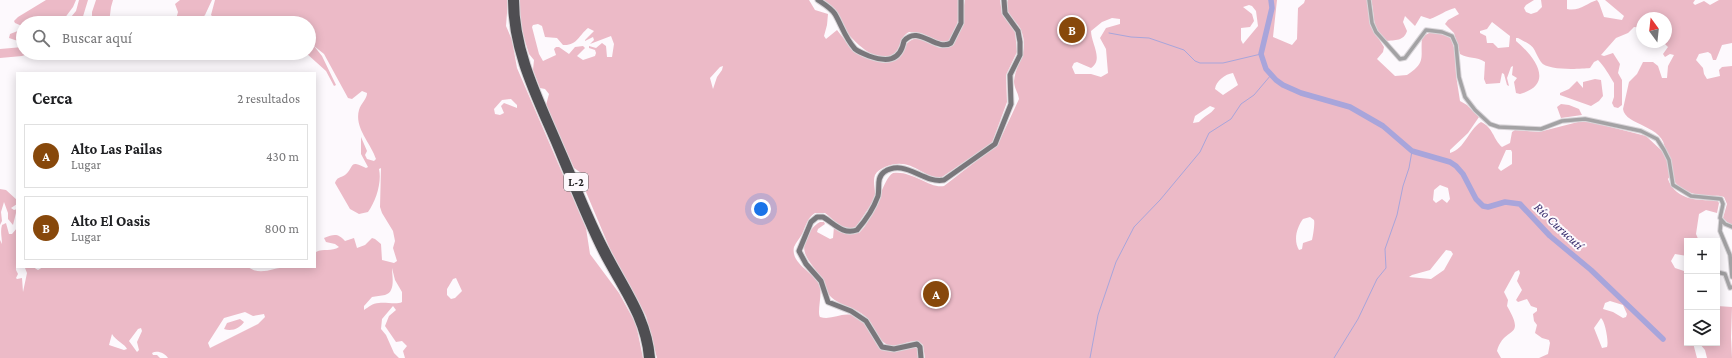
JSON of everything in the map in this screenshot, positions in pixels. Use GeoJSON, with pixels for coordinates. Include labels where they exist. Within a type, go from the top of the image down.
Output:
{"type":"FeatureCollection","features":[{"type":"Feature","properties":{"kind":"highway","name":"L-2"},"geometry":{"type":"LineString","coordinates":[[511,0],[514,34],[524,71],[595,238],[638,318],[644,337],[648,358]]}},
{"type":"Feature","properties":{"kind":"highway","name":"L-2"},"geometry":{"type":"LineString","coordinates":[[516,0],[518,34],[529,69],[597,231],[643,316],[649,336],[652,358]]}},
{"type":"Feature","properties":{"kind":"main road"},"geometry":{"type":"LineString","coordinates":[[818,0],[835,14],[843,33],[856,49],[878,59],[885,60],[901,52],[904,41],[912,36],[922,36],[942,46],[951,43],[961,23],[961,0]]}},
{"type":"Feature","properties":{"kind":"main road"},"geometry":{"type":"LineString","coordinates":[[921,358],[920,346],[917,344],[894,349],[884,348],[866,321],[851,312],[828,302],[821,282],[802,258],[800,248],[811,222],[817,217],[823,217],[837,228],[846,231],[857,230],[876,201],[880,178],[885,172],[894,169],[907,170],[933,180],[944,180],[995,144],[1011,104],[1010,75],[1020,55],[1018,31],[1005,13],[1004,0]]}},
{"type":"Feature","properties":{"kind":"street"},"geometry":{"type":"LineString","coordinates":[[1369,0],[1372,23],[1376,32],[1400,59],[1405,58],[1426,30],[1442,32],[1452,36],[1456,45],[1459,76],[1466,97],[1490,124],[1499,128],[1541,129],[1562,121],[1585,119],[1641,131],[1657,139],[1669,160],[1673,185],[1691,196],[1721,199],[1723,204],[1720,214],[1720,231],[1730,255],[1732,277]]}},
{"type":"Feature","properties":{"kind":"street"},"geometry":{"type":"LineString","coordinates":[[1721,220],[1732,227]]}},
{"type":"Feature","properties":{"kind":"street"},"geometry":{"type":"LineString","coordinates":[[1720,273],[1725,274],[1730,288],[1732,287]]}},
{"type":"Feature","properties":{"kind":"shaded area"},"geometry":{"type":"Polygon","coordinates":[[[46,0],[76,0],[66,16],[20,16],[46,0]]]}},
{"type":"Feature","properties":{"kind":"shaded area"},"geometry":{"type":"Polygon","coordinates":[[[79,0],[88,0],[83,16],[72,16],[76,11],[79,0]]]}},
{"type":"Feature","properties":{"kind":"shaded area"},"geometry":{"type":"Polygon","coordinates":[[[96,0],[113,0],[110,16],[92,16],[96,0]]]}},
{"type":"Feature","properties":{"kind":"shaded area"},"geometry":{"type":"Polygon","coordinates":[[[180,0],[212,0],[204,16],[177,16],[178,12],[175,4],[180,0]]]}},
{"type":"Feature","properties":{"kind":"shaded area"},"geometry":{"type":"Polygon","coordinates":[[[215,0],[508,0],[506,26],[512,40],[517,68],[586,228],[590,254],[619,293],[636,324],[643,358],[405,358],[403,351],[407,346],[402,341],[396,342],[385,326],[389,316],[396,310],[393,306],[382,319],[381,329],[386,335],[394,353],[399,358],[168,358],[163,353],[156,352],[152,353],[153,355],[157,355],[160,358],[0,358],[0,240],[2,244],[1,228],[2,225],[6,223],[9,234],[12,234],[16,229],[16,270],[18,274],[16,278],[22,278],[23,292],[27,273],[25,268],[35,268],[38,270],[41,268],[250,268],[257,271],[267,271],[281,268],[316,268],[316,252],[339,247],[335,244],[326,242],[324,238],[333,235],[338,235],[345,241],[354,238],[357,248],[365,245],[372,238],[375,239],[381,244],[382,260],[394,263],[397,261],[393,248],[395,241],[393,231],[380,207],[381,168],[379,169],[380,180],[378,191],[368,212],[359,214],[350,209],[335,183],[348,172],[354,164],[366,168],[368,167],[361,154],[361,137],[367,151],[365,155],[367,159],[374,161],[376,159],[361,129],[358,117],[359,110],[367,93],[362,91],[352,99],[348,98],[324,54],[316,48],[316,16],[212,16],[215,0]],[[511,99],[502,100],[494,109],[495,114],[500,115],[504,113],[501,106],[504,103],[517,108],[517,105],[511,99]],[[392,268],[393,283],[391,291],[385,295],[372,297],[364,306],[364,310],[372,304],[402,302],[402,292],[395,280],[392,268]],[[456,278],[453,279],[447,289],[447,295],[451,299],[455,298],[462,291],[456,278]],[[245,312],[224,318],[208,343],[210,348],[258,324],[265,317],[264,314],[253,316],[245,312]],[[141,328],[138,329],[129,341],[137,352],[139,350],[137,342],[142,331],[141,328]],[[112,334],[109,345],[124,350],[127,349],[112,334]]]}},
{"type":"Feature","properties":{"kind":"shaded area"},"geometry":{"type":"Polygon","coordinates":[[[519,0],[809,0],[815,10],[828,14],[824,36],[826,39],[837,30],[857,53],[884,63],[908,43],[917,38],[923,39],[940,48],[951,46],[959,32],[965,0],[1000,0],[1002,14],[1015,31],[1017,52],[1006,75],[1007,102],[992,143],[942,177],[929,175],[903,164],[894,164],[878,171],[875,175],[874,181],[874,200],[856,227],[842,227],[825,213],[815,213],[808,220],[794,247],[796,259],[814,277],[820,287],[820,317],[829,318],[852,315],[865,324],[880,346],[887,348],[898,348],[915,345],[919,350],[920,358],[657,358],[646,316],[610,249],[586,192],[587,177],[574,168],[546,105],[549,94],[545,89],[540,88],[533,70],[534,60],[529,54],[520,25],[519,0]],[[538,24],[533,25],[532,27],[539,54],[543,61],[556,55],[554,49],[556,47],[559,47],[569,54],[575,47],[583,46],[585,48],[577,56],[583,60],[595,56],[595,50],[589,48],[589,46],[596,48],[602,43],[606,46],[607,57],[612,57],[614,44],[611,36],[590,44],[594,40],[593,37],[585,40],[594,31],[588,28],[575,42],[568,45],[563,45],[557,38],[545,37],[542,26],[538,24]],[[723,66],[720,67],[710,78],[713,89],[717,77],[723,66]]]}},
{"type":"Feature","properties":{"kind":"shaded area"},"geometry":{"type":"Polygon","coordinates":[[[822,0],[959,0],[957,26],[949,42],[942,43],[921,33],[909,32],[904,37],[895,53],[891,56],[879,57],[867,51],[848,34],[836,12],[822,0]]]}},
{"type":"Feature","properties":{"kind":"shaded area"},"geometry":{"type":"Polygon","coordinates":[[[1008,0],[1277,0],[1273,37],[1292,45],[1297,39],[1298,8],[1304,3],[1305,0],[1368,0],[1370,25],[1384,47],[1383,52],[1377,59],[1395,76],[1407,75],[1418,66],[1421,59],[1422,38],[1425,35],[1436,32],[1444,34],[1451,39],[1455,50],[1456,75],[1460,101],[1467,105],[1479,117],[1468,133],[1450,150],[1450,153],[1455,151],[1463,144],[1481,122],[1491,130],[1502,147],[1510,143],[1512,132],[1515,130],[1539,132],[1578,122],[1591,122],[1646,136],[1662,151],[1665,151],[1664,142],[1659,136],[1625,115],[1623,109],[1629,82],[1637,74],[1643,62],[1653,62],[1658,66],[1662,78],[1667,78],[1668,66],[1674,55],[1670,54],[1665,57],[1663,54],[1667,48],[1672,48],[1672,12],[1636,12],[1636,27],[1634,27],[1628,33],[1616,38],[1601,55],[1604,56],[1613,53],[1620,64],[1618,73],[1622,80],[1622,105],[1618,108],[1614,107],[1612,103],[1614,97],[1614,83],[1598,60],[1594,62],[1590,68],[1564,69],[1550,67],[1541,62],[1531,46],[1516,38],[1516,41],[1535,62],[1539,77],[1537,84],[1531,89],[1520,94],[1516,93],[1514,82],[1517,78],[1512,75],[1513,66],[1511,67],[1507,78],[1509,86],[1507,85],[1504,74],[1502,73],[1500,83],[1486,84],[1484,79],[1485,62],[1460,54],[1454,33],[1445,24],[1448,20],[1459,14],[1455,8],[1430,19],[1421,16],[1415,26],[1405,16],[1403,22],[1407,31],[1404,37],[1386,41],[1374,22],[1371,0],[1534,0],[1524,8],[1526,12],[1531,14],[1537,12],[1542,7],[1541,0],[1567,0],[1567,9],[1571,10],[1597,0],[1604,17],[1622,20],[1624,16],[1605,0],[1695,0],[1693,3],[1695,5],[1704,1],[1710,5],[1719,0],[1732,0],[1732,43],[1722,45],[1716,60],[1713,60],[1711,54],[1708,52],[1699,54],[1696,60],[1703,68],[1707,79],[1720,76],[1719,70],[1722,67],[1732,66],[1732,225],[1723,218],[1727,204],[1724,197],[1691,193],[1677,185],[1670,176],[1668,179],[1671,186],[1676,191],[1688,198],[1717,200],[1719,203],[1717,213],[1706,210],[1699,214],[1696,234],[1698,238],[1684,238],[1684,256],[1675,254],[1671,261],[1675,268],[1684,271],[1684,346],[1694,346],[1697,358],[1539,358],[1548,354],[1550,343],[1549,340],[1542,338],[1535,333],[1537,325],[1534,321],[1533,314],[1537,311],[1537,308],[1531,306],[1527,299],[1518,302],[1516,300],[1522,290],[1517,281],[1520,273],[1519,270],[1515,272],[1504,292],[1508,300],[1507,306],[1515,324],[1512,332],[1500,343],[1497,351],[1501,358],[925,358],[923,345],[919,342],[914,341],[895,346],[886,344],[880,338],[866,317],[858,311],[839,303],[829,295],[818,273],[808,259],[804,249],[806,238],[812,229],[820,222],[824,222],[825,224],[818,229],[817,232],[830,239],[833,238],[834,227],[848,233],[859,233],[870,219],[885,183],[893,173],[907,174],[933,185],[944,186],[998,144],[1019,99],[1014,81],[1015,74],[1022,57],[1024,45],[1021,30],[1008,13],[1008,0]],[[1249,5],[1243,7],[1252,14],[1254,21],[1250,27],[1241,28],[1241,40],[1243,44],[1258,26],[1256,11],[1249,5]],[[1112,18],[1102,22],[1091,31],[1097,56],[1095,65],[1091,68],[1077,62],[1074,63],[1072,67],[1075,74],[1091,74],[1101,77],[1108,73],[1106,49],[1100,38],[1106,28],[1120,24],[1120,19],[1112,18]],[[1492,22],[1487,29],[1480,31],[1480,33],[1486,36],[1487,43],[1493,43],[1498,48],[1509,47],[1510,36],[1492,22]],[[1233,73],[1221,78],[1216,86],[1215,89],[1223,95],[1238,85],[1233,73]],[[1210,106],[1195,116],[1193,123],[1199,122],[1215,108],[1210,106]],[[1506,150],[1498,168],[1501,171],[1512,164],[1511,150],[1506,150]],[[1440,185],[1434,190],[1433,200],[1436,203],[1442,199],[1447,203],[1450,199],[1448,188],[1440,185]],[[1310,217],[1303,219],[1296,234],[1296,242],[1299,250],[1302,249],[1303,243],[1312,240],[1314,227],[1314,220],[1310,217]],[[1446,250],[1430,270],[1409,277],[1431,279],[1444,270],[1453,254],[1451,251],[1446,250]],[[1610,301],[1605,303],[1603,309],[1613,312],[1623,318],[1626,317],[1627,314],[1623,305],[1610,301]],[[1601,318],[1594,328],[1602,348],[1607,347],[1607,341],[1604,323],[1601,318]]]}},
{"type":"Feature","properties":{"kind":"shaded area"},"geometry":{"type":"Polygon","coordinates":[[[16,32],[16,40],[9,38],[10,34],[16,32]]]}},
{"type":"Feature","properties":{"kind":"shaded area"},"geometry":{"type":"Polygon","coordinates":[[[16,48],[16,57],[0,58],[0,49],[16,48]]]}},
{"type":"Feature","properties":{"kind":"shaded area"},"geometry":{"type":"Polygon","coordinates":[[[316,48],[322,56],[336,85],[334,86],[326,71],[314,60],[316,60],[316,48]]]}},
{"type":"Feature","properties":{"kind":"shaded area"},"geometry":{"type":"Polygon","coordinates":[[[1595,79],[1601,80],[1603,96],[1599,101],[1591,106],[1560,95],[1560,93],[1569,89],[1577,81],[1583,88],[1583,82],[1595,79]]]}},
{"type":"Feature","properties":{"kind":"shaded area"},"geometry":{"type":"Polygon","coordinates":[[[1561,104],[1579,109],[1582,115],[1561,118],[1557,107],[1561,104]]]}},
{"type":"Feature","properties":{"kind":"shaded area"},"geometry":{"type":"Polygon","coordinates":[[[0,189],[6,190],[16,199],[16,205],[11,208],[16,209],[16,213],[13,225],[8,219],[8,213],[4,202],[1,212],[2,221],[0,225],[0,189]]]}},
{"type":"Feature","properties":{"kind":"shaded area"},"geometry":{"type":"Polygon","coordinates":[[[1720,306],[1732,307],[1732,358],[1707,358],[1705,350],[1702,346],[1720,346],[1720,306]]]}},
{"type":"Feature","properties":{"kind":"shaded area"},"geometry":{"type":"Polygon","coordinates":[[[240,319],[244,322],[238,328],[233,330],[224,329],[227,323],[240,319]]]}},
{"type":"Feature","properties":{"kind":"waterway","name":"Río Curucutí"},"geometry":{"type":"LineString","coordinates":[[1271,0],[1272,8],[1261,54],[1266,69],[1276,80],[1283,85],[1301,93],[1350,107],[1383,126],[1412,151],[1450,162],[1463,174],[1476,199],[1483,206],[1488,207],[1505,202],[1520,204],[1550,236],[1591,270],[1663,339]]}},
{"type":"Feature","properties":{"kind":"waterway"},"geometry":{"type":"LineString","coordinates":[[1109,33],[1131,37],[1149,38],[1184,50],[1195,61],[1200,63],[1223,63],[1261,54]]}},
{"type":"Feature","properties":{"kind":"waterway"},"geometry":{"type":"LineString","coordinates":[[1090,358],[1098,315],[1116,262],[1134,227],[1160,200],[1200,152],[1209,133],[1231,119],[1241,104],[1254,95],[1271,75]]}},
{"type":"Feature","properties":{"kind":"waterway"},"geometry":{"type":"LineString","coordinates":[[1334,358],[1358,319],[1377,279],[1386,268],[1385,249],[1397,215],[1412,151]]}},
{"type":"Feature","properties":{"kind":"place","name":"Alto El Oasis"},"geometry":{"type":"Point","coordinates":[1072,30]}},
{"type":"Feature","properties":{"kind":"place","name":"Alto Las Pailas"},"geometry":{"type":"Point","coordinates":[936,294]}}]}
